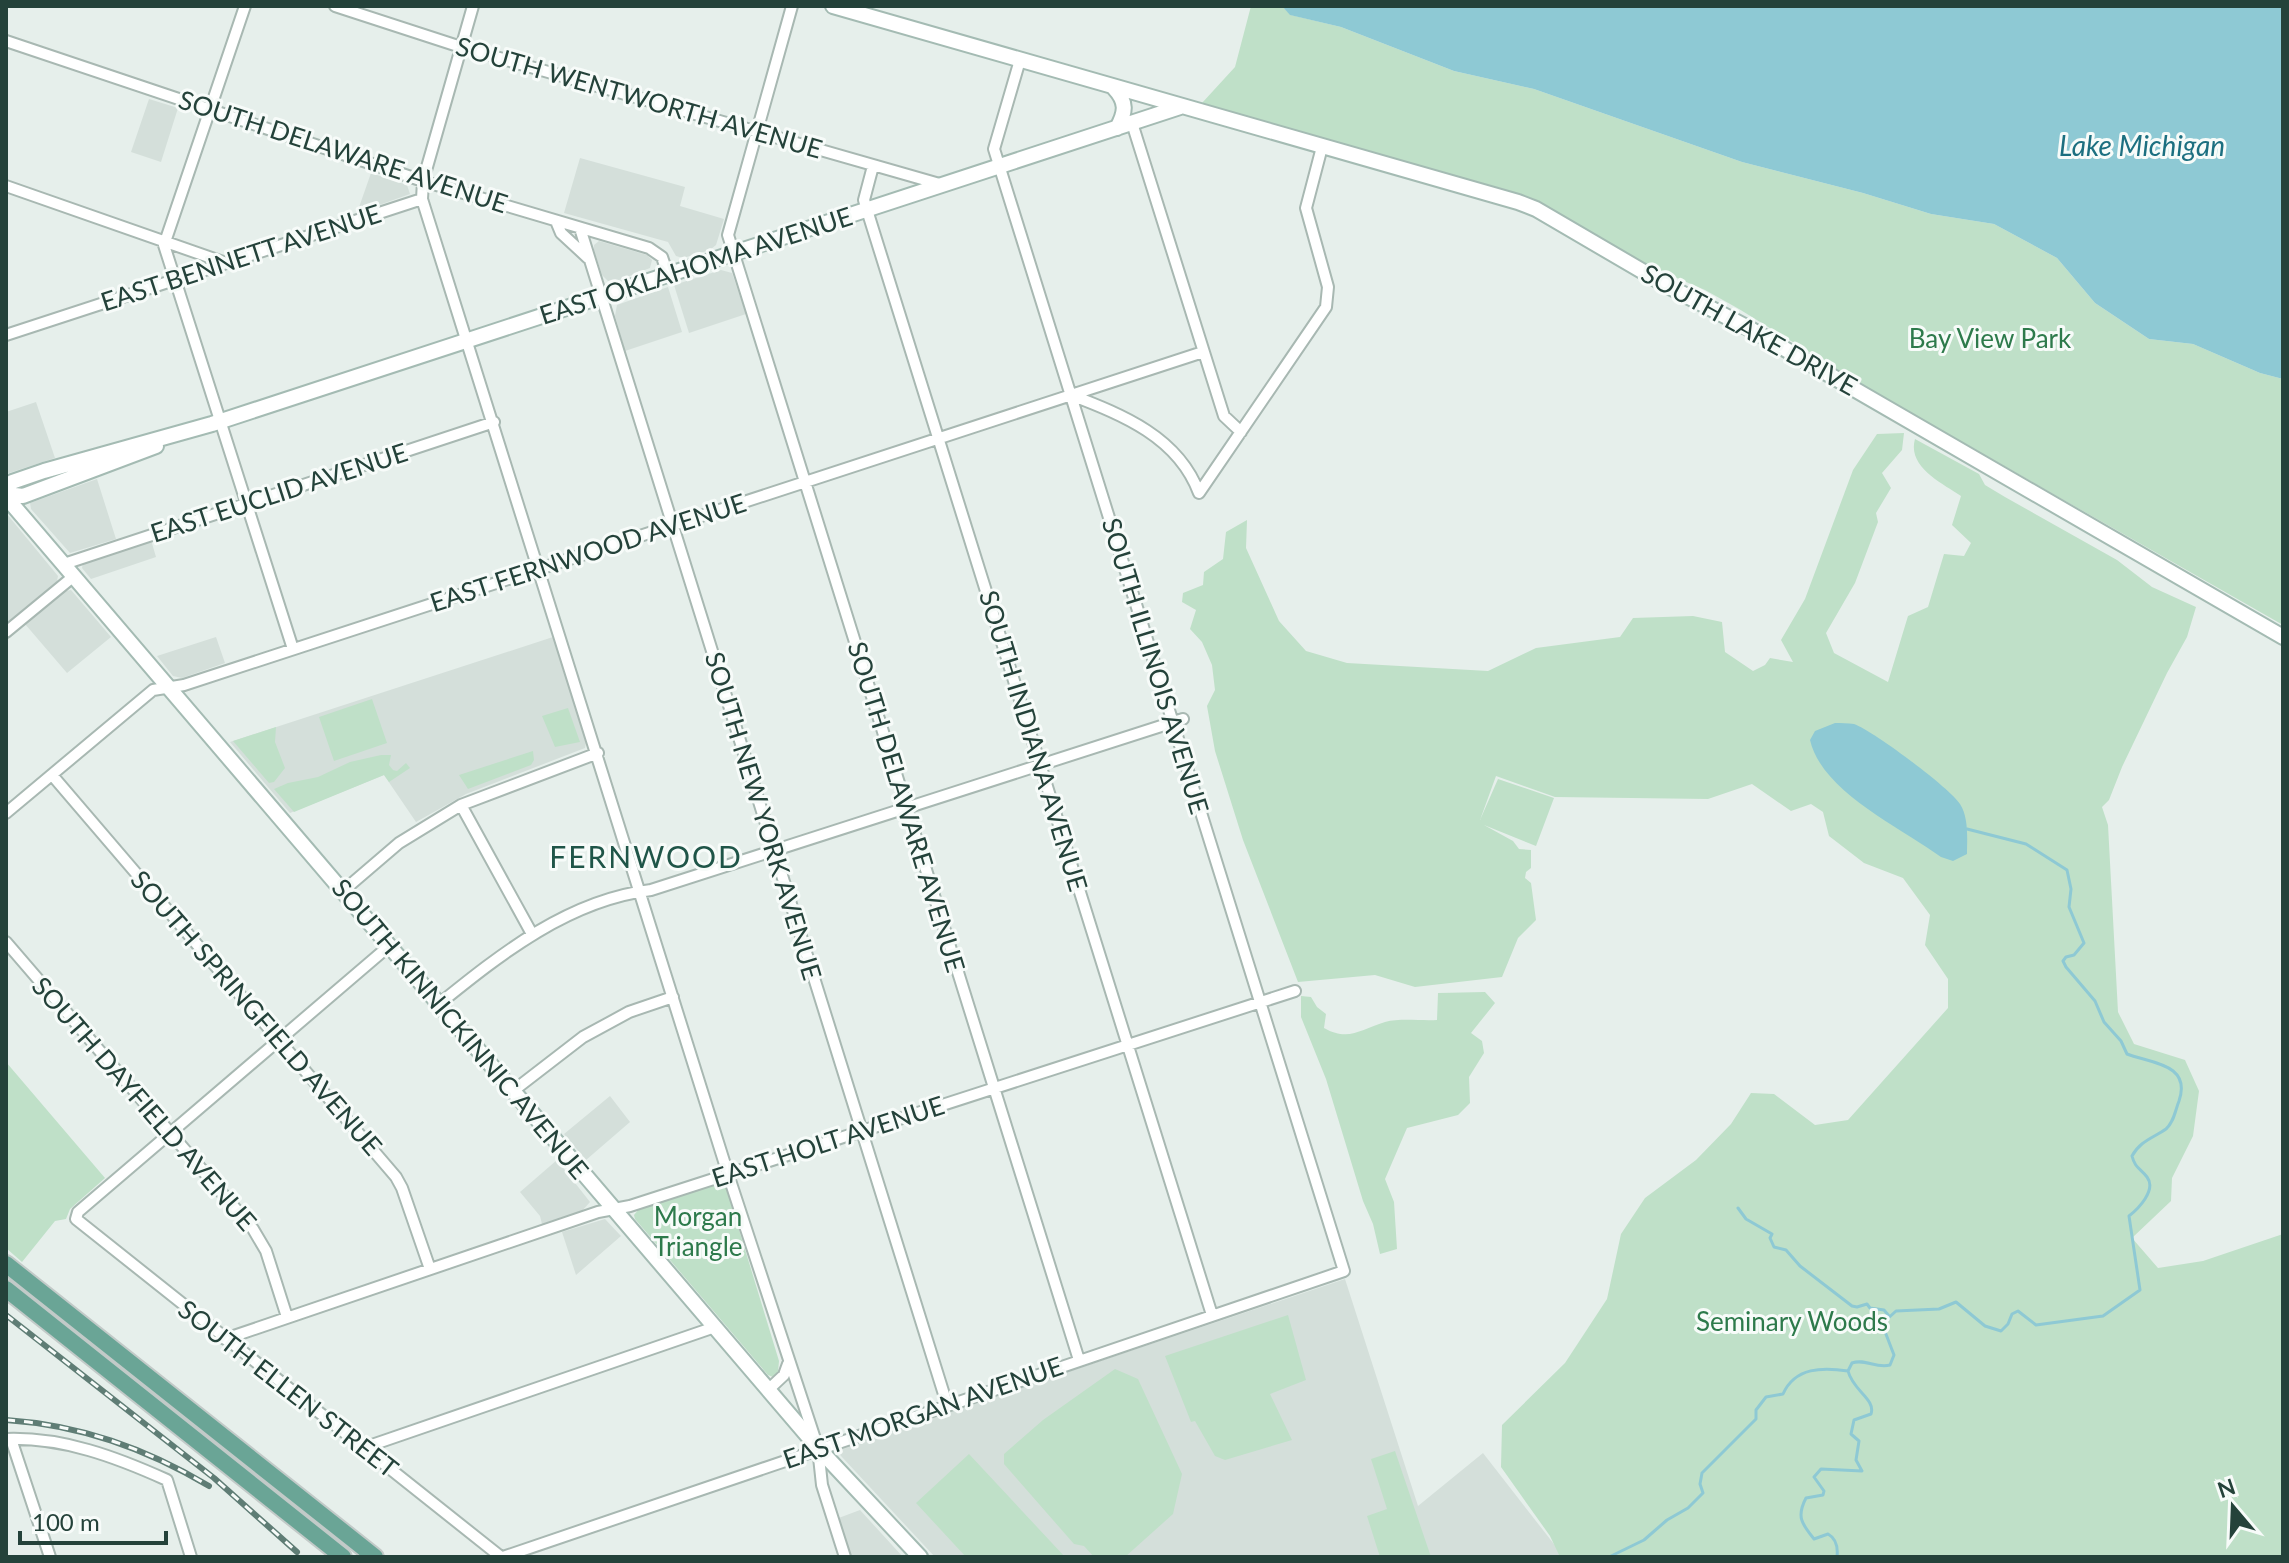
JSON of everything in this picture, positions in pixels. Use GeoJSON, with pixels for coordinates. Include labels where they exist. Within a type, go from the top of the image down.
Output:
{"type":"FeatureCollection","features":[{"type":"Feature","properties":{"kind":"main road"},"geometry":{"type":"LineString","coordinates":[[6,1264],[375,1557]]}},
{"type":"Feature","properties":{"kind":"main road"},"geometry":{"type":"LineString","coordinates":[[6,1289],[343,1557]]}},
{"type":"Feature","properties":{"kind":"street"},"geometry":{"type":"LineString","coordinates":[[245,6],[164,245],[217,423],[247,503],[293,649]]}},
{"type":"Feature","properties":{"kind":"street","name":"SOUTH WENTWORTH AVENUE"},"geometry":{"type":"LineString","coordinates":[[335,6],[461,47],[943,185]]}},
{"type":"Feature","properties":{"kind":"street"},"geometry":{"type":"LineString","coordinates":[[473,6],[423,181],[422,199],[728,1174],[818,1448],[822,1485],[845,1557]]}},
{"type":"Feature","properties":{"kind":"street","name":"SOUTH DELAWARE AVENUE"},"geometry":{"type":"LineString","coordinates":[[792,6],[728,235],[1079,1360]]}},
{"type":"Feature","properties":{"kind":"street","name":"SOUTH LAKE DRIVE"},"geometry":{"type":"LineString","coordinates":[[833,6],[1536,209],[1666,285],[1801,358],[2283,637]]}},
{"type":"Feature","properties":{"kind":"street","name":"SOUTH DELAWARE AVENUE"},"geometry":{"type":"LineString","coordinates":[[6,41],[423,181],[657,252],[668,275]]}},
{"type":"Feature","properties":{"kind":"street","name":"SOUTH ILLINOIS AVENUE"},"geometry":{"type":"LineString","coordinates":[[1020,60],[994,149],[1178,720],[1260,1002],[1344,1271]]}},
{"type":"Feature","properties":{"kind":"street"},"geometry":{"type":"LineString","coordinates":[[1114,88],[1124,99],[1125,106],[1117,128]]}},
{"type":"Feature","properties":{"kind":"street","name":"EAST OKLAHOMA AVENUE"},"geometry":{"type":"LineString","coordinates":[[6,494],[23,496],[217,423],[1180,107]]}},
{"type":"Feature","properties":{"kind":"street"},"geometry":{"type":"LineString","coordinates":[[1132,123],[1224,416],[1241,432]]}},
{"type":"Feature","properties":{"kind":"street"},"geometry":{"type":"LineString","coordinates":[[1071,395],[1138,424],[1156,436],[1181,460],[1199,493],[1326,307],[1328,287],[1306,208],[1322,147]]}},
{"type":"Feature","properties":{"kind":"street","name":"SOUTH INDIANA AVENUE"},"geometry":{"type":"LineString","coordinates":[[873,166],[864,200],[1212,1315]]}},
{"type":"Feature","properties":{"kind":"street"},"geometry":{"type":"LineString","coordinates":[[6,186],[226,263]]}},
{"type":"Feature","properties":{"kind":"street","name":"EAST BENNETT AVENUE"},"geometry":{"type":"LineString","coordinates":[[6,335],[422,199]]}},
{"type":"Feature","properties":{"kind":"street"},"geometry":{"type":"LineString","coordinates":[[556,221],[561,233],[590,260]]}},
{"type":"Feature","properties":{"kind":"street","name":"SOUTH NEW YORK AVENUE"},"geometry":{"type":"LineString","coordinates":[[580,228],[947,1404]]}},
{"type":"Feature","properties":{"kind":"street","name":"EAST FERNWOOD AVENUE"},"geometry":{"type":"LineString","coordinates":[[6,813],[153,690],[169,688],[293,649],[1203,352]]}},
{"type":"Feature","properties":{"kind":"street","name":"EAST EUCLID AVENUE"},"geometry":{"type":"LineString","coordinates":[[64,564],[494,422]]}},
{"type":"Feature","properties":{"kind":"street","name":"SOUTH KINNICKINNIC AVENUE"},"geometry":{"type":"LineString","coordinates":[[6,494],[768,1390],[920,1557]]}},
{"type":"Feature","properties":{"kind":"street"},"geometry":{"type":"LineString","coordinates":[[6,632],[74,576]]}},
{"type":"Feature","properties":{"kind":"street"},"geometry":{"type":"LineString","coordinates":[[439,1004],[494,959],[532,934],[602,901],[774,850],[1178,720]]}},
{"type":"Feature","properties":{"kind":"street"},"geometry":{"type":"LineString","coordinates":[[343,891],[399,843],[461,805],[598,753]]}},
{"type":"Feature","properties":{"kind":"street","name":"SOUTH SPRINGFIELD AVENUE"},"geometry":{"type":"LineString","coordinates":[[52,775],[396,1177],[430,1269]]}},
{"type":"Feature","properties":{"kind":"street"},"geometry":{"type":"LineString","coordinates":[[461,805],[532,934]]}},
{"type":"Feature","properties":{"kind":"street","name":"SOUTH DAYFIELD AVENUE"},"geometry":{"type":"LineString","coordinates":[[6,942],[262,1241],[287,1317]]}},
{"type":"Feature","properties":{"kind":"street"},"geometry":{"type":"LineString","coordinates":[[170,1135],[389,946]]}},
{"type":"Feature","properties":{"kind":"street","name":"EAST HOLT AVENUE"},"geometry":{"type":"LineString","coordinates":[[225,1339],[613,1209],[1295,991]]}},
{"type":"Feature","properties":{"kind":"street"},"geometry":{"type":"LineString","coordinates":[[513,1091],[583,1037],[629,1012],[673,997]]}},
{"type":"Feature","properties":{"kind":"street","name":"SOUTH ELLEN STREET"},"geometry":{"type":"LineString","coordinates":[[170,1135],[78,1212],[76,1219],[502,1557]]}},
{"type":"Feature","properties":{"kind":"street","name":"EAST MORGAN AVENUE"},"geometry":{"type":"LineString","coordinates":[[502,1557],[1344,1271]]}},
{"type":"Feature","properties":{"kind":"street"},"geometry":{"type":"LineString","coordinates":[[363,1448],[715,1327]]}},
{"type":"Feature","properties":{"kind":"street"},"geometry":{"type":"LineString","coordinates":[[768,1390],[784,1375],[788,1362]]}},
{"type":"Feature","properties":{"kind":"street"},"geometry":{"type":"LineString","coordinates":[[50,1557],[8,1439],[78,1446],[167,1480],[191,1557]]}},
{"type":"Feature","properties":{"kind":"shaded area"},"geometry":{"type":"Polygon","coordinates":[[[149,99],[178,108],[161,162],[131,152],[149,99]]]}},
{"type":"Feature","properties":{"kind":"shaded area"},"geometry":{"type":"Polygon","coordinates":[[[580,158],[685,187],[680,206],[724,219],[716,245],[710,250],[683,258],[676,256],[668,242],[564,213],[580,158]]]}},
{"type":"Feature","properties":{"kind":"shaded area"},"geometry":{"type":"Polygon","coordinates":[[[371,173],[407,185],[410,194],[357,213],[371,173]]]}},
{"type":"Feature","properties":{"kind":"shaded area"},"geometry":{"type":"Polygon","coordinates":[[[599,241],[647,255],[652,260],[650,268],[614,282],[608,281],[602,275],[594,250],[594,245],[599,241]]]}},
{"type":"Feature","properties":{"kind":"shaded area"},"geometry":{"type":"Polygon","coordinates":[[[721,270],[732,273],[746,314],[689,333],[674,285],[721,270]]]}},
{"type":"Feature","properties":{"kind":"shaded area"},"geometry":{"type":"Polygon","coordinates":[[[668,287],[682,332],[625,351],[615,316],[617,305],[668,287]]]}},
{"type":"Feature","properties":{"kind":"shaded area"},"geometry":{"type":"Polygon","coordinates":[[[36,402],[55,458],[6,474],[6,412],[36,402]]]}},
{"type":"Feature","properties":{"kind":"shaded area"},"geometry":{"type":"Polygon","coordinates":[[[97,479],[116,539],[70,553],[31,509],[30,503],[97,479]]]}},
{"type":"Feature","properties":{"kind":"shaded area"},"geometry":{"type":"Polygon","coordinates":[[[6,513],[58,576],[57,581],[6,623],[6,513]]]}},
{"type":"Feature","properties":{"kind":"shaded area"},"geometry":{"type":"Polygon","coordinates":[[[151,540],[156,557],[91,579],[82,568],[83,563],[151,540]]]}},
{"type":"Feature","properties":{"kind":"shaded area"},"geometry":{"type":"Polygon","coordinates":[[[71,590],[111,637],[67,673],[25,624],[65,591],[71,590]]]}},
{"type":"Feature","properties":{"kind":"shaded area"},"geometry":{"type":"Polygon","coordinates":[[[216,637],[225,663],[182,678],[173,676],[157,656],[216,637]]]}},
{"type":"Feature","properties":{"kind":"shaded area"},"geometry":{"type":"Polygon","coordinates":[[[553,637],[585,748],[466,794],[416,822],[384,775],[290,813],[230,742],[553,637]]]}},
{"type":"Feature","properties":{"kind":"shaded area"},"geometry":{"type":"Polygon","coordinates":[[[610,1096],[630,1122],[586,1160],[564,1134],[610,1096]]]}},
{"type":"Feature","properties":{"kind":"shaded area"},"geometry":{"type":"Polygon","coordinates":[[[557,1160],[590,1202],[582,1211],[542,1224],[540,1216],[520,1192],[557,1160]]]}},
{"type":"Feature","properties":{"kind":"shaded area"},"geometry":{"type":"Polygon","coordinates":[[[605,1219],[621,1236],[576,1275],[562,1232],[605,1219]]]}},
{"type":"Feature","properties":{"kind":"shaded area"},"geometry":{"type":"Polygon","coordinates":[[[1345,1279],[1418,1506],[1483,1453],[1564,1557],[935,1557],[839,1453],[844,1447],[1345,1279]]]}},
{"type":"Feature","properties":{"kind":"shaded area"},"geometry":{"type":"Polygon","coordinates":[[[860,1510],[903,1557],[849,1557],[836,1519],[860,1510]]]}},
{"type":"Feature","properties":{"kind":"green space","name":"Bay View Park"},"geometry":{"type":"Polygon","coordinates":[[[1251,6],[1282,6],[1291,15],[1341,27],[1454,71],[1534,89],[1742,162],[1931,214],[1994,224],[2057,258],[2095,303],[2149,339],[2193,344],[2260,373],[2283,379],[2283,625],[1876,393],[1739,309],[1705,290],[1651,267],[1534,199],[1202,103],[1235,67],[1251,6]]]}},
{"type":"Feature","properties":{"kind":"green space","name":"Seminary Woods"},"geometry":{"type":"Polygon","coordinates":[[[1904,433],[1902,450],[1882,473],[1891,488],[1876,513],[1878,522],[1855,583],[1826,633],[1834,653],[1888,682],[1908,616],[1928,607],[1944,554],[1964,556],[1971,543],[1952,525],[1961,496],[1921,466],[1914,449],[1915,439],[1979,474],[1985,485],[2005,497],[2117,560],[2152,587],[2196,607],[2187,637],[2122,767],[2109,800],[2102,807],[2108,825],[2118,1012],[2134,1044],[2185,1060],[2199,1091],[2193,1136],[2172,1178],[2171,1201],[2132,1238],[2158,1268],[2203,1261],[2283,1234],[2283,1557],[1560,1557],[1550,1536],[1501,1467],[1502,1425],[1565,1363],[1607,1299],[1621,1234],[1645,1198],[1696,1160],[1731,1124],[1751,1093],[1774,1094],[1815,1125],[1848,1120],[1948,1008],[1948,979],[1925,945],[1930,915],[1903,878],[1864,863],[1829,836],[1823,812],[1811,804],[1791,811],[1752,784],[1708,799],[1555,797],[1496,776],[1480,820],[1498,779],[1554,798],[1536,846],[1484,825],[1513,841],[1519,849],[1531,850],[1531,868],[1525,878],[1531,883],[1536,920],[1518,938],[1502,977],[1415,987],[1375,975],[1298,982],[1243,840],[1215,751],[1207,706],[1215,690],[1212,665],[1202,642],[1190,629],[1196,610],[1182,602],[1183,593],[1203,585],[1204,572],[1223,559],[1226,532],[1247,520],[1246,548],[1279,621],[1306,651],[1347,663],[1488,671],[1536,648],[1620,637],[1633,618],[1693,616],[1722,622],[1725,652],[1753,671],[1765,665],[1770,658],[1793,662],[1781,640],[1805,599],[1853,470],[1877,434],[1904,433]]]}},
{"type":"Feature","properties":{"kind":"green space"},"geometry":{"type":"Polygon","coordinates":[[[372,699],[387,743],[334,761],[319,717],[372,699]]]}},
{"type":"Feature","properties":{"kind":"green space"},"geometry":{"type":"Polygon","coordinates":[[[568,708],[580,742],[555,747],[542,716],[568,708]]]}},
{"type":"Feature","properties":{"kind":"green space"},"geometry":{"type":"Polygon","coordinates":[[[276,727],[275,742],[285,768],[274,782],[269,783],[233,741],[276,727]]]}},
{"type":"Feature","properties":{"kind":"green space"},"geometry":{"type":"Polygon","coordinates":[[[533,751],[531,765],[468,789],[459,775],[533,751]]]}},
{"type":"Feature","properties":{"kind":"green space"},"geometry":{"type":"Polygon","coordinates":[[[391,755],[389,765],[393,770],[397,771],[406,763],[410,768],[389,782],[384,775],[294,812],[274,789],[318,777],[350,762],[391,755]]]}},
{"type":"Feature","properties":{"kind":"green space"},"geometry":{"type":"Polygon","coordinates":[[[1485,992],[1495,1003],[1471,1033],[1482,1041],[1484,1053],[1469,1077],[1470,1103],[1458,1115],[1407,1128],[1385,1179],[1394,1202],[1397,1249],[1380,1254],[1326,1079],[1301,1017],[1301,996],[1311,997],[1326,1014],[1324,1028],[1348,1034],[1391,1021],[1437,1020],[1438,993],[1485,992]]]}},
{"type":"Feature","properties":{"kind":"green space"},"geometry":{"type":"Polygon","coordinates":[[[6,1062],[105,1178],[70,1209],[66,1219],[55,1221],[22,1262],[6,1248],[6,1062]]]}},
{"type":"Feature","properties":{"kind":"green space","name":"Morgan Triangle"},"geometry":{"type":"Polygon","coordinates":[[[719,1183],[726,1187],[779,1361],[778,1372],[773,1377],[768,1375],[635,1219],[634,1215],[639,1209],[719,1183]]]}},
{"type":"Feature","properties":{"kind":"green space"},"geometry":{"type":"Polygon","coordinates":[[[1288,1315],[1306,1380],[1270,1394],[1292,1440],[1225,1460],[1215,1456],[1195,1421],[1191,1422],[1165,1356],[1288,1315]]]}},
{"type":"Feature","properties":{"kind":"green space"},"geometry":{"type":"Polygon","coordinates":[[[1115,1369],[1138,1379],[1182,1474],[1173,1514],[1125,1557],[1094,1557],[1084,1546],[1074,1544],[1004,1464],[1004,1454],[1043,1420],[1115,1369]]]}},
{"type":"Feature","properties":{"kind":"green space"},"geometry":{"type":"Polygon","coordinates":[[[1395,1451],[1431,1557],[1380,1557],[1367,1516],[1387,1509],[1371,1459],[1395,1451]]]}},
{"type":"Feature","properties":{"kind":"green space"},"geometry":{"type":"Polygon","coordinates":[[[969,1454],[1065,1557],[966,1557],[916,1503],[969,1454]]]}},
{"type":"Feature","properties":{"kind":"water","name":"Lake Michigan"},"geometry":{"type":"Polygon","coordinates":[[[1282,6],[2283,6],[2283,379],[2260,373],[2193,344],[2149,339],[2095,303],[2057,258],[1994,224],[1931,214],[1742,162],[1534,89],[1454,71],[1341,27],[1290,15],[1282,6]]]}},
{"type":"Feature","properties":{"kind":"water"},"geometry":{"type":"Polygon","coordinates":[[[1835,723],[1854,724],[1877,737],[1953,796],[1965,816],[1967,854],[1953,861],[1941,857],[1846,792],[1817,759],[1810,740],[1815,731],[1835,723]]]}},
{"type":"Feature","properties":{"kind":"waterway"},"geometry":{"type":"LineString","coordinates":[[1837,1557],[1833,1538],[1828,1534],[1814,1539],[1804,1524],[1801,1510],[1806,1498],[1823,1495],[1824,1491],[1814,1477],[1821,1469],[1862,1471],[1856,1460],[1859,1441],[1851,1434],[1854,1420],[1871,1414],[1872,1409],[1851,1378],[1848,1371],[1852,1363],[1890,1365],[1894,1355],[1884,1322],[1896,1311],[1939,1309],[1956,1302],[1985,1326],[2001,1331],[2012,1314],[2018,1311],[2036,1325],[2103,1316],[2140,1290],[2129,1216],[2145,1199],[2150,1188],[2147,1177],[2136,1166],[2132,1156],[2143,1143],[2169,1126],[2179,1101],[2181,1088],[2174,1072],[2127,1054],[2121,1041],[2104,1022],[2095,1001],[2063,961],[2074,955],[2084,943],[2069,907],[2071,889],[2067,870],[2026,844],[1967,829]]}},
{"type":"Feature","properties":{"kind":"waterway"},"geometry":{"type":"LineString","coordinates":[[1738,1208],[1746,1219],[1772,1234],[1770,1238],[1774,1247],[1786,1250],[1800,1266],[1852,1306],[1867,1304],[1870,1308],[1884,1310],[1889,1316]]}},
{"type":"Feature","properties":{"kind":"waterway"},"geometry":{"type":"LineString","coordinates":[[1609,1557],[1644,1540],[1703,1493],[1700,1484],[1702,1473],[1756,1419],[1756,1410],[1766,1397],[1783,1394],[1795,1378],[1811,1371],[1848,1371]]}},
{"type":"Feature","properties":{"kind":"railway"},"geometry":{"type":"LineString","coordinates":[[6,1315],[214,1478],[297,1552]]}},
{"type":"Feature","properties":{"kind":"railway"},"geometry":{"type":"LineString","coordinates":[[6,1420],[60,1427],[111,1441],[161,1460],[209,1486]]}},
{"type":"Feature","properties":{"kind":"district","name":"FERNWOOD"},"geometry":{"type":"Point","coordinates":[646,858]}}]}
